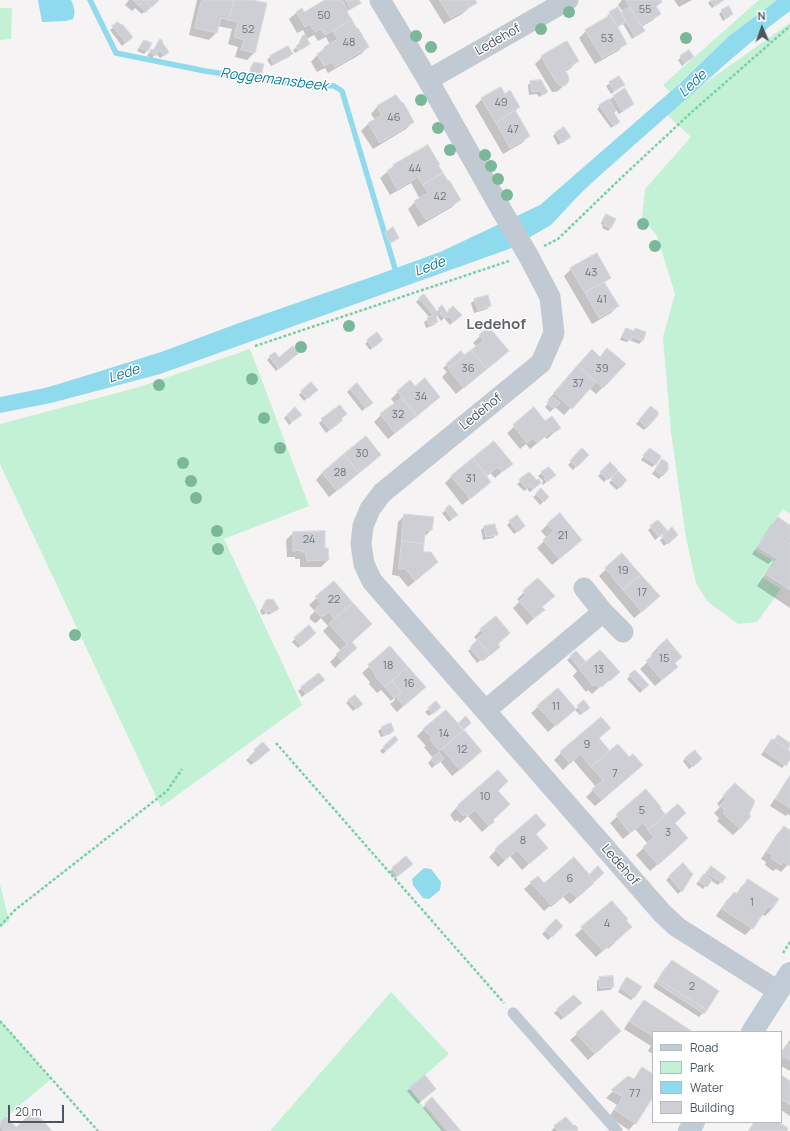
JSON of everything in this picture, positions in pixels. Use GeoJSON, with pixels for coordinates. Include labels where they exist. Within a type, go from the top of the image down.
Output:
{"type":"FeatureCollection","features":[{"type":"Feature","properties":{"kind":"main road"},"geometry":{"type":"LineString","coordinates":[[753,1031],[790,973]]}},
{"type":"Feature","properties":{"kind":"street","name":"Ledehof"},"geometry":{"type":"LineString","coordinates":[[380,0],[428,80],[526,251],[550,297],[554,333],[541,363],[382,493],[370,508],[363,526],[361,544],[364,564],[372,580],[662,913],[677,926],[778,991]]}},
{"type":"Feature","properties":{"kind":"street","name":"Ledehof"},"geometry":{"type":"LineString","coordinates":[[428,80],[568,0]]}},
{"type":"Feature","properties":{"kind":"street"},"geometry":{"type":"LineString","coordinates":[[584,588],[603,612],[623,632]]}},
{"type":"Feature","properties":{"kind":"street"},"geometry":{"type":"LineString","coordinates":[[486,710],[603,612]]}},
{"type":"Feature","properties":{"kind":"lane"},"geometry":{"type":"LineString","coordinates":[[513,1012],[617,1131]]}},
{"type":"Feature","properties":{"kind":"path"},"geometry":{"type":"LineString","coordinates":[[255,346],[558,239],[694,110],[790,26]]}},
{"type":"Feature","properties":{"kind":"path"},"geometry":{"type":"LineString","coordinates":[[276,743],[513,1012]]}},
{"type":"Feature","properties":{"kind":"path"},"geometry":{"type":"LineString","coordinates":[[0,926],[15,910],[167,791],[182,769]]}},
{"type":"Feature","properties":{"kind":"path"},"geometry":{"type":"LineString","coordinates":[[0,1021],[98,1131]]}},
{"type":"Feature","properties":{"kind":"green space"},"geometry":{"type":"Polygon","coordinates":[[[759,0],[777,0],[729,36],[670,92],[663,85],[759,0]]]}},
{"type":"Feature","properties":{"kind":"green space"},"geometry":{"type":"Polygon","coordinates":[[[0,8],[12,8],[11,39],[0,40],[0,8]]]}},
{"type":"Feature","properties":{"kind":"green space"},"geometry":{"type":"Polygon","coordinates":[[[790,23],[790,514],[783,509],[754,550],[775,561],[762,577],[781,589],[757,622],[738,624],[708,602],[696,583],[686,538],[671,432],[663,337],[675,294],[657,236],[642,217],[645,189],[691,137],[664,112],[790,23]]]}},
{"type":"Feature","properties":{"kind":"green space"},"geometry":{"type":"Polygon","coordinates":[[[250,349],[309,506],[224,539],[302,705],[161,807],[0,464],[0,424],[136,388],[250,349]]]}},
{"type":"Feature","properties":{"kind":"green space"},"geometry":{"type":"Polygon","coordinates":[[[0,884],[9,921],[0,928],[0,884]]]}},
{"type":"Feature","properties":{"kind":"green space"},"geometry":{"type":"Polygon","coordinates":[[[391,992],[449,1054],[409,1089],[444,1131],[270,1131],[391,992]]]}},
{"type":"Feature","properties":{"kind":"green space"},"geometry":{"type":"Polygon","coordinates":[[[0,1020],[51,1079],[0,1122],[0,1020]]]}},
{"type":"Feature","properties":{"kind":"water"},"geometry":{"type":"Polygon","coordinates":[[[38,0],[71,0],[74,10],[73,19],[66,21],[42,22],[38,0]]]}},
{"type":"Feature","properties":{"kind":"water","name":"Lede"},"geometry":{"type":"Polygon","coordinates":[[[777,0],[790,0],[790,11],[729,61],[597,178],[551,225],[509,249],[160,374],[51,403],[0,413],[0,397],[45,388],[161,352],[440,252],[540,205],[678,85],[729,36],[777,0]]]}},
{"type":"Feature","properties":{"kind":"water"},"geometry":{"type":"Polygon","coordinates":[[[424,868],[431,869],[441,882],[440,890],[429,899],[423,898],[413,885],[412,879],[424,868]]]}},
{"type":"Feature","properties":{"kind":"building"},"geometry":{"type":"Polygon","coordinates":[[[133,0],[144,0],[139,5],[133,0]]]}},
{"type":"Feature","properties":{"kind":"building"},"geometry":{"type":"Polygon","coordinates":[[[145,0],[159,0],[152,7],[145,0]]]}},
{"type":"Feature","properties":{"kind":"building"},"geometry":{"type":"Polygon","coordinates":[[[145,0],[151,6],[146,12],[139,5],[145,0]]]}},
{"type":"Feature","properties":{"kind":"building"},"geometry":{"type":"Polygon","coordinates":[[[202,0],[234,0],[229,20],[221,18],[217,33],[195,28],[202,0]]]}},
{"type":"Feature","properties":{"kind":"building"},"geometry":{"type":"Polygon","coordinates":[[[234,0],[253,0],[267,3],[255,53],[241,50],[244,40],[234,37],[238,22],[229,20],[234,0]]]}},
{"type":"Feature","properties":{"kind":"building"},"geometry":{"type":"Polygon","coordinates":[[[325,0],[342,0],[352,20],[325,35],[321,29],[315,32],[310,24],[305,27],[296,12],[302,8],[304,12],[325,0]]]}},
{"type":"Feature","properties":{"kind":"building"},"geometry":{"type":"Polygon","coordinates":[[[346,0],[359,0],[361,3],[351,9],[346,0]]]}},
{"type":"Feature","properties":{"kind":"building"},"geometry":{"type":"Polygon","coordinates":[[[440,0],[466,0],[470,7],[451,18],[440,0]]]}},
{"type":"Feature","properties":{"kind":"building"},"geometry":{"type":"Polygon","coordinates":[[[466,0],[475,0],[477,3],[470,7],[466,0]]]}},
{"type":"Feature","properties":{"kind":"building"},"geometry":{"type":"Polygon","coordinates":[[[626,0],[661,0],[662,2],[656,6],[661,14],[641,25],[626,0]]]}},
{"type":"Feature","properties":{"kind":"building"},"geometry":{"type":"Polygon","coordinates":[[[711,0],[724,0],[715,6],[711,0]]]}},
{"type":"Feature","properties":{"kind":"building"},"geometry":{"type":"Polygon","coordinates":[[[729,6],[733,14],[726,19],[721,10],[729,6]]]}},
{"type":"Feature","properties":{"kind":"building"},"geometry":{"type":"Polygon","coordinates":[[[618,7],[626,22],[617,27],[609,12],[618,7]]]}},
{"type":"Feature","properties":{"kind":"building"},"geometry":{"type":"Polygon","coordinates":[[[630,7],[645,31],[635,37],[621,12],[630,7]]]}},
{"type":"Feature","properties":{"kind":"building"},"geometry":{"type":"Polygon","coordinates":[[[611,15],[627,44],[602,58],[585,30],[611,15]]]}},
{"type":"Feature","properties":{"kind":"building"},"geometry":{"type":"Polygon","coordinates":[[[352,20],[369,47],[335,67],[332,62],[324,66],[317,54],[325,49],[324,47],[338,39],[333,31],[352,20]]]}},
{"type":"Feature","properties":{"kind":"building"},"geometry":{"type":"Polygon","coordinates":[[[118,22],[121,25],[122,24],[133,37],[126,43],[112,26],[118,22]]]}},
{"type":"Feature","properties":{"kind":"building"},"geometry":{"type":"Polygon","coordinates":[[[305,35],[310,44],[298,51],[296,46],[300,43],[302,36],[305,35]]]}},
{"type":"Feature","properties":{"kind":"building"},"geometry":{"type":"Polygon","coordinates":[[[160,39],[163,41],[162,42],[169,52],[164,56],[159,49],[156,56],[150,52],[160,39]]]}},
{"type":"Feature","properties":{"kind":"building"},"geometry":{"type":"Polygon","coordinates":[[[144,40],[152,43],[148,51],[140,48],[144,40]]]}},
{"type":"Feature","properties":{"kind":"building"},"geometry":{"type":"Polygon","coordinates":[[[567,41],[579,61],[565,70],[569,80],[566,85],[562,86],[556,82],[541,56],[567,41]]]}},
{"type":"Feature","properties":{"kind":"building"},"geometry":{"type":"Polygon","coordinates":[[[288,46],[293,54],[274,64],[270,56],[288,46]]]}},
{"type":"Feature","properties":{"kind":"building"},"geometry":{"type":"Polygon","coordinates":[[[689,50],[694,57],[685,63],[680,56],[689,50]]]}},
{"type":"Feature","properties":{"kind":"building"},"geometry":{"type":"Polygon","coordinates":[[[254,62],[264,64],[261,75],[251,72],[254,62]]]}},
{"type":"Feature","properties":{"kind":"building"},"geometry":{"type":"Polygon","coordinates":[[[619,76],[625,85],[614,91],[609,82],[619,76]]]}},
{"type":"Feature","properties":{"kind":"building"},"geometry":{"type":"Polygon","coordinates":[[[541,80],[548,92],[543,95],[541,91],[532,92],[530,81],[541,80]]]}},
{"type":"Feature","properties":{"kind":"building"},"geometry":{"type":"Polygon","coordinates":[[[501,87],[505,94],[510,90],[520,107],[496,123],[481,98],[501,87]]]}},
{"type":"Feature","properties":{"kind":"building"},"geometry":{"type":"Polygon","coordinates":[[[625,88],[634,104],[622,111],[613,96],[625,88]]]}},
{"type":"Feature","properties":{"kind":"building"},"geometry":{"type":"Polygon","coordinates":[[[396,95],[402,103],[403,102],[414,122],[380,143],[368,123],[382,115],[377,106],[396,95]]]}},
{"type":"Feature","properties":{"kind":"building"},"geometry":{"type":"Polygon","coordinates":[[[609,99],[616,111],[614,113],[620,122],[614,126],[599,105],[609,99]]]}},
{"type":"Feature","properties":{"kind":"building"},"geometry":{"type":"Polygon","coordinates":[[[515,110],[530,136],[510,148],[496,123],[515,110]]]}},
{"type":"Feature","properties":{"kind":"building"},"geometry":{"type":"Polygon","coordinates":[[[564,127],[571,137],[562,143],[555,133],[564,127]]]}},
{"type":"Feature","properties":{"kind":"building"},"geometry":{"type":"Polygon","coordinates":[[[428,145],[443,173],[423,185],[418,177],[397,189],[387,171],[394,166],[393,165],[428,145]]]}},
{"type":"Feature","properties":{"kind":"building"},"geometry":{"type":"Polygon","coordinates":[[[443,173],[461,200],[426,220],[414,201],[428,193],[423,185],[443,173]]]}},
{"type":"Feature","properties":{"kind":"building"},"geometry":{"type":"Polygon","coordinates":[[[606,214],[616,219],[611,228],[604,225],[605,222],[603,221],[606,214]]]}},
{"type":"Feature","properties":{"kind":"building"},"geometry":{"type":"Polygon","coordinates":[[[393,227],[399,238],[390,243],[385,233],[393,227]]]}},
{"type":"Feature","properties":{"kind":"building"},"geometry":{"type":"Polygon","coordinates":[[[597,253],[611,278],[585,293],[570,268],[597,253]]]}},
{"type":"Feature","properties":{"kind":"building"},"geometry":{"type":"Polygon","coordinates":[[[604,282],[619,306],[599,318],[585,293],[604,282]]]}},
{"type":"Feature","properties":{"kind":"building"},"geometry":{"type":"Polygon","coordinates":[[[424,294],[439,314],[436,317],[438,322],[429,325],[427,318],[433,315],[419,298],[424,294]]]}},
{"type":"Feature","properties":{"kind":"building"},"geometry":{"type":"Polygon","coordinates":[[[488,295],[491,306],[478,310],[474,299],[488,295]]]}},
{"type":"Feature","properties":{"kind":"building"},"geometry":{"type":"Polygon","coordinates":[[[442,305],[447,313],[453,306],[462,315],[454,322],[448,316],[445,318],[440,314],[441,313],[438,309],[442,305]]]}},
{"type":"Feature","properties":{"kind":"building"},"geometry":{"type":"Polygon","coordinates":[[[489,327],[509,351],[487,369],[471,350],[484,340],[479,335],[489,327]]]}},
{"type":"Feature","properties":{"kind":"building"},"geometry":{"type":"Polygon","coordinates":[[[626,328],[634,331],[635,328],[646,332],[643,341],[632,337],[631,340],[622,337],[626,328]]]}},
{"type":"Feature","properties":{"kind":"building"},"geometry":{"type":"Polygon","coordinates":[[[377,332],[383,340],[373,348],[367,340],[377,332]]]}},
{"type":"Feature","properties":{"kind":"building"},"geometry":{"type":"Polygon","coordinates":[[[293,346],[299,353],[279,369],[269,356],[275,352],[279,357],[293,346]]]}},
{"type":"Feature","properties":{"kind":"building"},"geometry":{"type":"Polygon","coordinates":[[[607,348],[626,364],[603,388],[578,365],[592,349],[600,357],[607,348]]]}},
{"type":"Feature","properties":{"kind":"building"},"geometry":{"type":"Polygon","coordinates":[[[471,350],[487,369],[464,388],[448,369],[471,350]]]}},
{"type":"Feature","properties":{"kind":"building"},"geometry":{"type":"Polygon","coordinates":[[[461,351],[465,356],[449,368],[446,364],[461,351]]]}},
{"type":"Feature","properties":{"kind":"building"},"geometry":{"type":"Polygon","coordinates":[[[578,365],[596,382],[572,409],[554,393],[578,365]]]}},
{"type":"Feature","properties":{"kind":"building"},"geometry":{"type":"Polygon","coordinates":[[[425,378],[440,397],[417,416],[397,391],[410,380],[415,386],[425,378]]]}},
{"type":"Feature","properties":{"kind":"building"},"geometry":{"type":"Polygon","coordinates":[[[311,382],[318,390],[307,399],[301,391],[311,382]]]}},
{"type":"Feature","properties":{"kind":"building"},"geometry":{"type":"Polygon","coordinates":[[[357,383],[373,403],[366,408],[350,389],[357,383]]]}},
{"type":"Feature","properties":{"kind":"building"},"geometry":{"type":"Polygon","coordinates":[[[553,397],[560,403],[554,409],[547,403],[553,397]]]}},
{"type":"Feature","properties":{"kind":"building"},"geometry":{"type":"Polygon","coordinates":[[[402,398],[417,416],[395,433],[380,414],[402,398]]]}},
{"type":"Feature","properties":{"kind":"building"},"geometry":{"type":"Polygon","coordinates":[[[340,405],[347,414],[341,419],[343,420],[330,430],[321,419],[340,405]]]}},
{"type":"Feature","properties":{"kind":"building"},"geometry":{"type":"Polygon","coordinates":[[[651,406],[658,412],[658,415],[647,428],[639,420],[651,406]]]}},
{"type":"Feature","properties":{"kind":"building"},"geometry":{"type":"Polygon","coordinates":[[[295,407],[302,415],[292,422],[287,415],[295,407]]]}},
{"type":"Feature","properties":{"kind":"building"},"geometry":{"type":"Polygon","coordinates":[[[534,407],[545,421],[552,416],[561,428],[554,433],[552,431],[537,443],[533,438],[527,443],[513,425],[534,407]]]}},
{"type":"Feature","properties":{"kind":"building"},"geometry":{"type":"Polygon","coordinates":[[[366,436],[381,455],[359,473],[344,454],[366,436]]]}},
{"type":"Feature","properties":{"kind":"building"},"geometry":{"type":"Polygon","coordinates":[[[494,441],[513,464],[502,472],[498,467],[487,476],[473,458],[494,441]]]}},
{"type":"Feature","properties":{"kind":"building"},"geometry":{"type":"Polygon","coordinates":[[[582,448],[589,455],[577,467],[570,461],[582,448]]]}},
{"type":"Feature","properties":{"kind":"building"},"geometry":{"type":"Polygon","coordinates":[[[650,448],[661,456],[656,465],[643,456],[650,448]]]}},
{"type":"Feature","properties":{"kind":"building"},"geometry":{"type":"Polygon","coordinates":[[[344,454],[359,473],[337,491],[322,473],[344,454]]]}},
{"type":"Feature","properties":{"kind":"building"},"geometry":{"type":"Polygon","coordinates":[[[473,458],[491,482],[470,499],[451,476],[473,458]]]}},
{"type":"Feature","properties":{"kind":"building"},"geometry":{"type":"Polygon","coordinates":[[[662,459],[668,463],[668,470],[663,476],[655,470],[662,459]]]}},
{"type":"Feature","properties":{"kind":"building"},"geometry":{"type":"Polygon","coordinates":[[[610,462],[618,470],[608,480],[600,472],[610,462]]]}},
{"type":"Feature","properties":{"kind":"building"},"geometry":{"type":"Polygon","coordinates":[[[549,467],[556,475],[547,482],[544,479],[546,478],[541,472],[549,467]]]}},
{"type":"Feature","properties":{"kind":"building"},"geometry":{"type":"Polygon","coordinates":[[[618,471],[627,480],[620,488],[611,479],[618,471]]]}},
{"type":"Feature","properties":{"kind":"building"},"geometry":{"type":"Polygon","coordinates":[[[529,472],[537,480],[539,479],[541,483],[533,489],[530,486],[527,489],[519,480],[529,472]]]}},
{"type":"Feature","properties":{"kind":"building"},"geometry":{"type":"Polygon","coordinates":[[[541,488],[549,497],[544,502],[536,494],[541,488]]]}},
{"type":"Feature","properties":{"kind":"building"},"geometry":{"type":"Polygon","coordinates":[[[450,505],[458,515],[452,519],[445,509],[450,505]]]}},
{"type":"Feature","properties":{"kind":"building"},"geometry":{"type":"Polygon","coordinates":[[[560,513],[582,540],[559,559],[543,540],[554,531],[547,524],[560,513]]]}},
{"type":"Feature","properties":{"kind":"building"},"geometry":{"type":"Polygon","coordinates":[[[404,514],[434,517],[432,530],[425,530],[424,544],[402,541],[404,514]]]}},
{"type":"Feature","properties":{"kind":"building"},"geometry":{"type":"Polygon","coordinates":[[[517,515],[525,526],[518,532],[509,521],[517,515]]]}},
{"type":"Feature","properties":{"kind":"building"},"geometry":{"type":"Polygon","coordinates":[[[778,517],[790,525],[790,536],[776,558],[758,547],[778,517]]]}},
{"type":"Feature","properties":{"kind":"building"},"geometry":{"type":"Polygon","coordinates":[[[658,520],[667,530],[659,537],[650,526],[658,520]]]}},
{"type":"Feature","properties":{"kind":"building"},"geometry":{"type":"Polygon","coordinates":[[[495,524],[498,535],[486,537],[484,526],[495,524]]]}},
{"type":"Feature","properties":{"kind":"building"},"geometry":{"type":"Polygon","coordinates":[[[672,527],[678,535],[668,544],[662,537],[672,527]]]}},
{"type":"Feature","properties":{"kind":"building"},"geometry":{"type":"Polygon","coordinates":[[[325,531],[325,548],[328,548],[329,560],[307,561],[306,552],[302,552],[302,550],[293,551],[293,532],[325,531]]]}},
{"type":"Feature","properties":{"kind":"building"},"geometry":{"type":"Polygon","coordinates":[[[790,540],[790,590],[767,575],[790,540]]]}},
{"type":"Feature","properties":{"kind":"building"},"geometry":{"type":"Polygon","coordinates":[[[402,541],[424,544],[423,552],[431,552],[438,562],[415,581],[406,569],[399,569],[402,541]]]}},
{"type":"Feature","properties":{"kind":"building"},"geometry":{"type":"Polygon","coordinates":[[[622,553],[641,575],[623,590],[605,568],[622,553]]]}},
{"type":"Feature","properties":{"kind":"building"},"geometry":{"type":"Polygon","coordinates":[[[641,575],[660,596],[642,612],[623,590],[641,575]]]}},
{"type":"Feature","properties":{"kind":"building"},"geometry":{"type":"Polygon","coordinates":[[[538,578],[555,596],[542,607],[545,610],[534,618],[519,601],[526,595],[523,591],[538,578]]]}},
{"type":"Feature","properties":{"kind":"building"},"geometry":{"type":"Polygon","coordinates":[[[334,581],[353,603],[334,619],[329,612],[324,616],[320,616],[316,612],[316,608],[321,604],[315,597],[334,581]]]}},
{"type":"Feature","properties":{"kind":"building"},"geometry":{"type":"Polygon","coordinates":[[[273,599],[279,609],[271,613],[270,610],[266,613],[262,607],[266,605],[265,601],[273,599]]]}},
{"type":"Feature","properties":{"kind":"building"},"geometry":{"type":"Polygon","coordinates":[[[353,603],[372,624],[352,642],[357,648],[342,661],[336,654],[347,644],[329,624],[353,603]]]}},
{"type":"Feature","properties":{"kind":"building"},"geometry":{"type":"Polygon","coordinates":[[[496,616],[510,633],[498,644],[500,647],[491,655],[477,639],[484,633],[480,629],[496,616]]]}},
{"type":"Feature","properties":{"kind":"building"},"geometry":{"type":"Polygon","coordinates":[[[309,625],[316,633],[301,646],[294,638],[309,625]]]}},
{"type":"Feature","properties":{"kind":"building"},"geometry":{"type":"Polygon","coordinates":[[[667,639],[682,657],[675,663],[678,667],[662,680],[646,661],[659,650],[657,648],[667,639]]]}},
{"type":"Feature","properties":{"kind":"building"},"geometry":{"type":"Polygon","coordinates":[[[478,640],[489,654],[481,661],[470,648],[478,640]]]}},
{"type":"Feature","properties":{"kind":"building"},"geometry":{"type":"Polygon","coordinates":[[[390,646],[408,667],[385,687],[368,665],[390,646]]]}},
{"type":"Feature","properties":{"kind":"building"},"geometry":{"type":"Polygon","coordinates":[[[600,650],[620,672],[599,688],[595,684],[593,686],[579,668],[600,650]]]}},
{"type":"Feature","properties":{"kind":"building"},"geometry":{"type":"Polygon","coordinates":[[[576,651],[586,662],[579,668],[570,656],[576,651]]]}},
{"type":"Feature","properties":{"kind":"building"},"geometry":{"type":"Polygon","coordinates":[[[408,667],[426,687],[404,706],[396,697],[401,692],[392,681],[408,667]]]}},
{"type":"Feature","properties":{"kind":"building"},"geometry":{"type":"Polygon","coordinates":[[[635,670],[649,685],[643,690],[629,675],[635,670]]]}},
{"type":"Feature","properties":{"kind":"building"},"geometry":{"type":"Polygon","coordinates":[[[319,673],[325,680],[306,694],[301,687],[319,673]]]}},
{"type":"Feature","properties":{"kind":"building"},"geometry":{"type":"Polygon","coordinates":[[[392,681],[401,692],[394,698],[385,687],[392,681]]]}},
{"type":"Feature","properties":{"kind":"building"},"geometry":{"type":"Polygon","coordinates":[[[558,688],[576,709],[556,726],[537,706],[558,688]]]}},
{"type":"Feature","properties":{"kind":"building"},"geometry":{"type":"Polygon","coordinates":[[[355,695],[363,704],[357,709],[348,700],[355,695]]]}},
{"type":"Feature","properties":{"kind":"building"},"geometry":{"type":"Polygon","coordinates":[[[584,700],[590,708],[583,713],[577,706],[584,700]]]}},
{"type":"Feature","properties":{"kind":"building"},"geometry":{"type":"Polygon","coordinates":[[[436,701],[441,707],[433,714],[428,708],[436,701]]]}},
{"type":"Feature","properties":{"kind":"building"},"geometry":{"type":"Polygon","coordinates":[[[446,710],[464,730],[440,751],[430,740],[432,738],[423,729],[446,710]]]}},
{"type":"Feature","properties":{"kind":"building"},"geometry":{"type":"Polygon","coordinates":[[[466,716],[471,723],[463,730],[458,724],[466,716]]]}},
{"type":"Feature","properties":{"kind":"building"},"geometry":{"type":"Polygon","coordinates":[[[601,717],[611,728],[599,738],[610,751],[591,767],[580,754],[570,764],[560,752],[601,717]]]}},
{"type":"Feature","properties":{"kind":"building"},"geometry":{"type":"Polygon","coordinates":[[[391,723],[394,731],[384,735],[381,727],[391,723]]]}},
{"type":"Feature","properties":{"kind":"building"},"geometry":{"type":"Polygon","coordinates":[[[464,730],[482,751],[460,770],[442,749],[464,730]]]}},
{"type":"Feature","properties":{"kind":"building"},"geometry":{"type":"Polygon","coordinates":[[[778,735],[790,743],[788,749],[774,741],[778,735]]]}},
{"type":"Feature","properties":{"kind":"building"},"geometry":{"type":"Polygon","coordinates":[[[395,736],[398,740],[386,751],[383,747],[395,736]]]}},
{"type":"Feature","properties":{"kind":"building"},"geometry":{"type":"Polygon","coordinates":[[[772,739],[790,751],[790,759],[786,766],[764,751],[772,739]]]}},
{"type":"Feature","properties":{"kind":"building"},"geometry":{"type":"Polygon","coordinates":[[[263,742],[270,750],[254,763],[249,757],[263,742]]]}},
{"type":"Feature","properties":{"kind":"building"},"geometry":{"type":"Polygon","coordinates":[[[618,744],[629,757],[633,754],[643,765],[602,800],[592,789],[603,780],[591,767],[618,744]]]}},
{"type":"Feature","properties":{"kind":"building"},"geometry":{"type":"Polygon","coordinates":[[[695,750],[702,759],[693,767],[685,758],[695,750]]]}},
{"type":"Feature","properties":{"kind":"building"},"geometry":{"type":"Polygon","coordinates":[[[439,752],[444,759],[436,765],[431,759],[439,752]]]}},
{"type":"Feature","properties":{"kind":"building"},"geometry":{"type":"Polygon","coordinates":[[[498,770],[508,781],[498,791],[510,804],[493,820],[494,822],[489,826],[475,810],[467,817],[465,814],[463,816],[456,808],[458,805],[498,770]]]}},
{"type":"Feature","properties":{"kind":"building"},"geometry":{"type":"Polygon","coordinates":[[[790,777],[790,808],[776,799],[790,777]]]}},
{"type":"Feature","properties":{"kind":"building"},"geometry":{"type":"Polygon","coordinates":[[[735,783],[755,801],[749,815],[751,816],[740,829],[723,813],[725,810],[720,806],[726,799],[723,796],[735,783]]]}},
{"type":"Feature","properties":{"kind":"building"},"geometry":{"type":"Polygon","coordinates":[[[646,789],[666,815],[648,830],[643,823],[630,833],[616,815],[646,789]]]}},
{"type":"Feature","properties":{"kind":"building"},"geometry":{"type":"Polygon","coordinates":[[[678,804],[686,813],[675,823],[688,838],[658,865],[643,847],[654,837],[648,830],[678,804]]]}},
{"type":"Feature","properties":{"kind":"building"},"geometry":{"type":"Polygon","coordinates":[[[536,814],[546,825],[536,834],[548,848],[529,864],[517,850],[505,860],[495,849],[536,814]]]}},
{"type":"Feature","properties":{"kind":"building"},"geometry":{"type":"Polygon","coordinates":[[[784,826],[790,830],[789,866],[783,862],[781,865],[771,858],[773,855],[767,852],[784,826]]]}},
{"type":"Feature","properties":{"kind":"building"},"geometry":{"type":"Polygon","coordinates":[[[406,856],[413,864],[398,876],[392,868],[406,856]]]}},
{"type":"Feature","properties":{"kind":"building"},"geometry":{"type":"Polygon","coordinates":[[[574,857],[589,874],[588,876],[594,883],[577,898],[570,891],[551,905],[530,882],[538,876],[544,883],[574,857]]]}},
{"type":"Feature","properties":{"kind":"building"},"geometry":{"type":"Polygon","coordinates":[[[683,863],[693,874],[682,892],[669,876],[683,863]]]}},
{"type":"Feature","properties":{"kind":"building"},"geometry":{"type":"Polygon","coordinates":[[[598,866],[604,873],[594,882],[588,876],[598,866]]]}},
{"type":"Feature","properties":{"kind":"building"},"geometry":{"type":"Polygon","coordinates":[[[711,866],[726,877],[722,883],[706,873],[711,866]]]}},
{"type":"Feature","properties":{"kind":"building"},"geometry":{"type":"Polygon","coordinates":[[[704,874],[712,880],[707,887],[699,881],[704,874]]]}},
{"type":"Feature","properties":{"kind":"building"},"geometry":{"type":"Polygon","coordinates":[[[748,879],[779,899],[772,909],[768,906],[753,929],[722,909],[734,892],[738,894],[748,879]]]}},
{"type":"Feature","properties":{"kind":"building"},"geometry":{"type":"Polygon","coordinates":[[[612,901],[628,919],[626,920],[632,927],[603,951],[581,927],[612,901]]]}},
{"type":"Feature","properties":{"kind":"building"},"geometry":{"type":"Polygon","coordinates":[[[556,919],[563,926],[552,937],[545,930],[556,919]]]}},
{"type":"Feature","properties":{"kind":"building"},"geometry":{"type":"Polygon","coordinates":[[[672,960],[719,991],[707,1010],[659,980],[672,960]]]}},
{"type":"Feature","properties":{"kind":"building"},"geometry":{"type":"Polygon","coordinates":[[[613,976],[614,987],[600,988],[599,977],[613,976]]]}},
{"type":"Feature","properties":{"kind":"building"},"geometry":{"type":"Polygon","coordinates":[[[627,977],[642,987],[634,998],[620,988],[627,977]]]}},
{"type":"Feature","properties":{"kind":"building"},"geometry":{"type":"Polygon","coordinates":[[[659,980],[707,1010],[704,1014],[657,983],[659,980]]]}},
{"type":"Feature","properties":{"kind":"building"},"geometry":{"type":"Polygon","coordinates":[[[574,995],[582,1003],[564,1018],[557,1009],[574,995]]]}},
{"type":"Feature","properties":{"kind":"building"},"geometry":{"type":"Polygon","coordinates":[[[644,1000],[691,1031],[652,1031],[652,1035],[630,1022],[644,1000]]]}},
{"type":"Feature","properties":{"kind":"building"},"geometry":{"type":"Polygon","coordinates":[[[602,1010],[621,1031],[595,1054],[576,1033],[602,1010]]]}},
{"type":"Feature","properties":{"kind":"building"},"geometry":{"type":"Polygon","coordinates":[[[788,1044],[790,1045],[790,1060],[782,1056],[788,1044]]]}},
{"type":"Feature","properties":{"kind":"building"},"geometry":{"type":"Polygon","coordinates":[[[642,1067],[652,1073],[652,1099],[636,1124],[615,1110],[623,1097],[611,1090],[628,1076],[634,1079],[642,1067]]]}},
{"type":"Feature","properties":{"kind":"building"},"geometry":{"type":"Polygon","coordinates":[[[425,1075],[436,1089],[421,1101],[410,1087],[425,1075]]]}},
{"type":"Feature","properties":{"kind":"building"},"geometry":{"type":"Polygon","coordinates":[[[782,1076],[790,1081],[790,1105],[782,1100],[782,1076]]]}},
{"type":"Feature","properties":{"kind":"building"},"geometry":{"type":"Polygon","coordinates":[[[432,1097],[461,1131],[448,1131],[425,1104],[432,1097]]]}},
{"type":"Feature","properties":{"kind":"building"},"geometry":{"type":"Polygon","coordinates":[[[34,1111],[52,1131],[5,1131],[0,1126],[0,1122],[6,1116],[16,1127],[34,1111]]]}},
{"type":"Feature","properties":{"kind":"building"},"geometry":{"type":"Polygon","coordinates":[[[566,1117],[574,1126],[575,1125],[578,1128],[578,1131],[558,1131],[554,1126],[566,1117]]]}},
{"type":"Feature","properties":{"kind":"building"},"geometry":{"type":"Polygon","coordinates":[[[754,1123],[780,1123],[788,1128],[787,1131],[750,1131],[754,1123]]]}},
{"type":"Feature","properties":{"kind":"waterway","name":"Roggemansbeek"},"geometry":{"type":"LineString","coordinates":[[90,0],[116,53],[205,71],[287,83],[334,86],[342,91],[397,275]]}},
{"type":"Feature","properties":{"kind":"district","name":"Ledehof"},"geometry":{"type":"Point","coordinates":[496,325]}}]}
